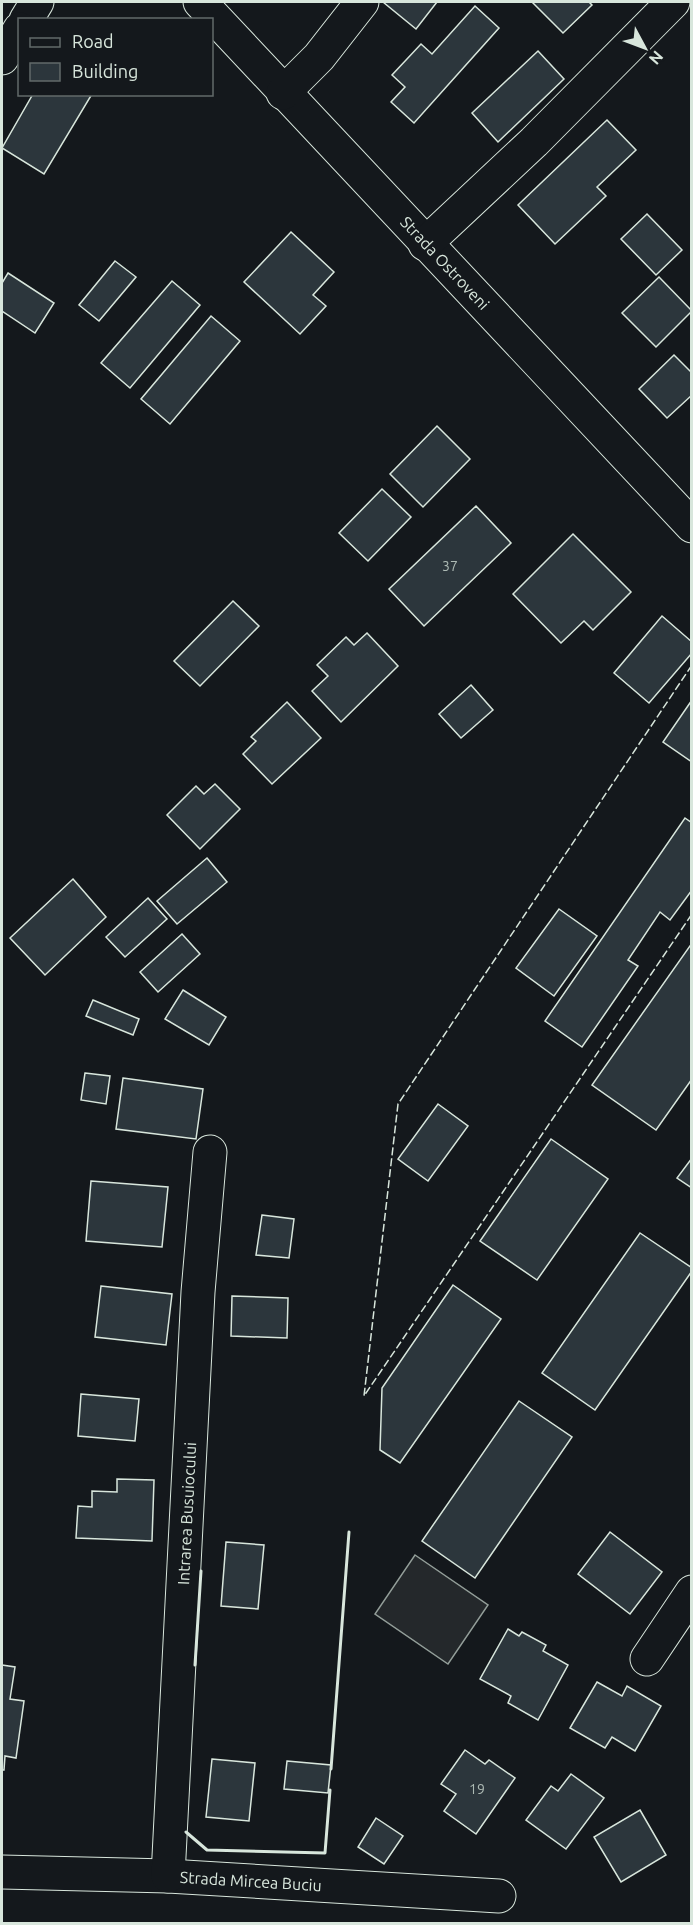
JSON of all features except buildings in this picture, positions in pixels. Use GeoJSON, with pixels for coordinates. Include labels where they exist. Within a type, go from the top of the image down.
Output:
{"type":"FeatureCollection","features":[{"type":"Feature","properties":{"kind":"street"},"geometry":{"type":"LineString","coordinates":[[27,18],[37,2]]}},
{"type":"Feature","properties":{"kind":"street","name":"Strada Ostroveni"},"geometry":{"type":"LineString","coordinates":[[200,2],[692,526]]}},
{"type":"Feature","properties":{"kind":"street"},"geometry":{"type":"LineString","coordinates":[[283,93],[319,57],[362,2]]}},
{"type":"Feature","properties":{"kind":"street"},"geometry":{"type":"LineString","coordinates":[[425,244],[534,142],[674,2]]}},
{"type":"Feature","properties":{"kind":"street"},"geometry":{"type":"LineString","coordinates":[[2,58],[18,32]]}},
{"type":"Feature","properties":{"kind":"street","name":"Intrarea Busuiocului"},"geometry":{"type":"LineString","coordinates":[[168,1876],[198,1292],[210,1152]]}},
{"type":"Feature","properties":{"kind":"street"},"geometry":{"type":"LineString","coordinates":[[647,1659],[692,1592]]}},
{"type":"Feature","properties":{"kind":"street","name":"Strada Mircea Buciu"},"geometry":{"type":"LineString","coordinates":[[2,1872],[168,1876],[499,1896]]}},
{"type":"Feature","properties":{"kind":"shaded area"},"geometry":{"type":"Polygon","coordinates":[[[415,1555],[488,1605],[448,1664],[375,1614],[415,1555]]]}},
{"type":"Feature","properties":{"kind":"fence"},"geometry":{"type":"LineString","coordinates":[[692,665],[398,1104],[364,1396],[692,914]]}},
{"type":"Feature","properties":{"kind":"wall"},"geometry":{"type":"LineString","coordinates":[[331,1769],[349,1532]]}},
{"type":"Feature","properties":{"kind":"wall"},"geometry":{"type":"LineString","coordinates":[[195,1665],[201,1571]]}},
{"type":"Feature","properties":{"kind":"wall"},"geometry":{"type":"LineString","coordinates":[[186,1832],[207,1850],[325,1853],[330,1790]]}}]}
